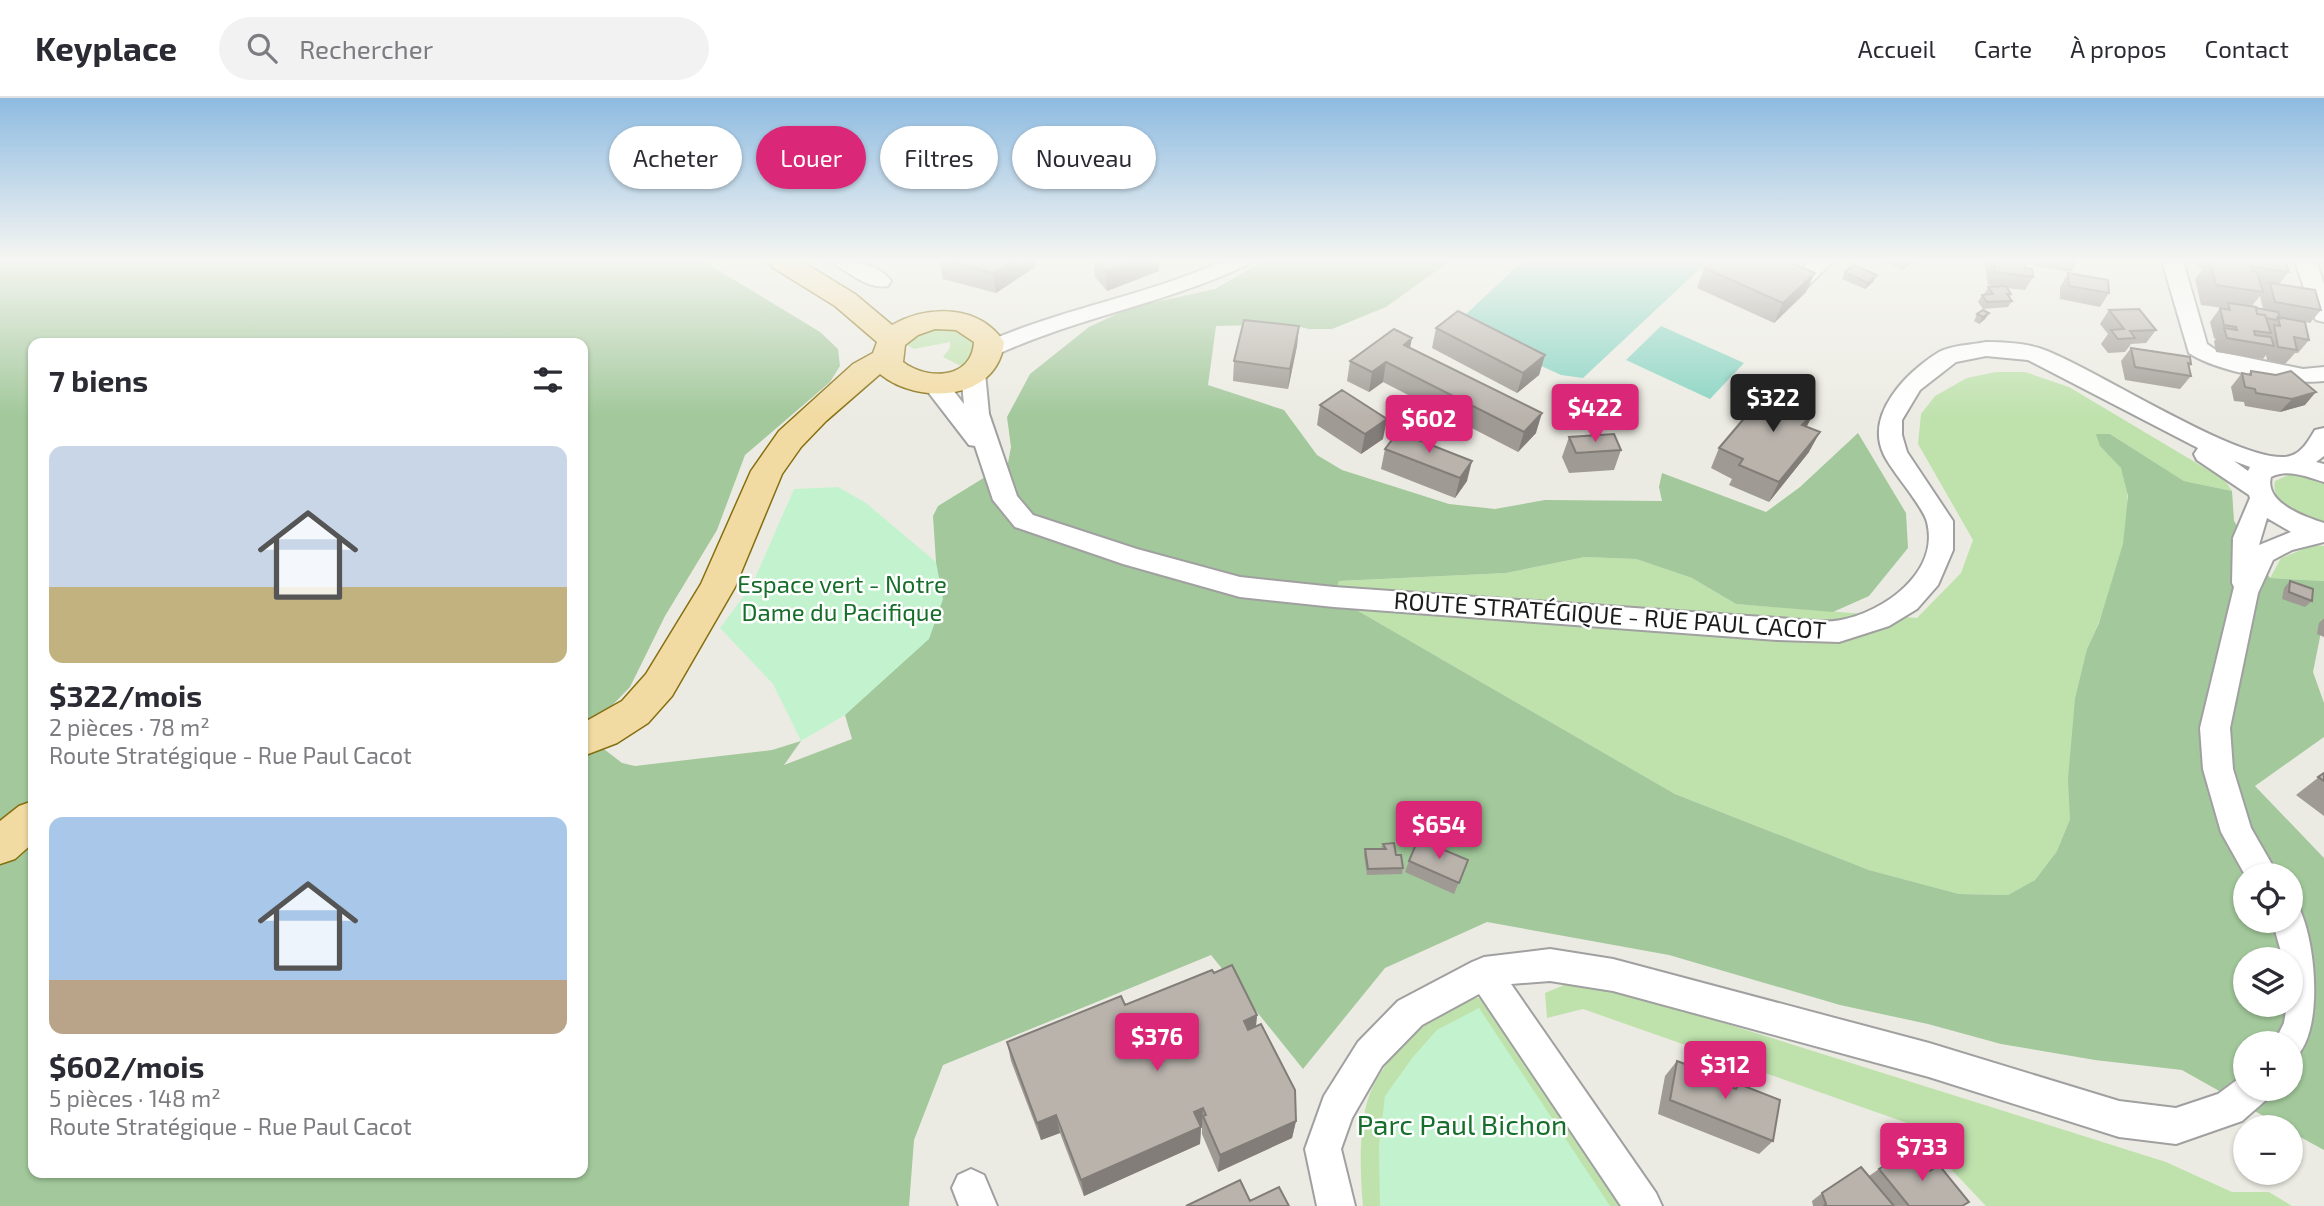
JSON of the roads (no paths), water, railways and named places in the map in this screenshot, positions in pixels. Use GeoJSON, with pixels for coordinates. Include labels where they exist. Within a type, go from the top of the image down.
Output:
{"type":"FeatureCollection","features":[{"type":"Feature","properties":{"kind":"main road"},"geometry":{"type":"LineString","coordinates":[[588,738],[635,712],[659,685],[717,587],[767,471],[790,439],[815,414],[877,384],[894,359],[908,327],[919,323],[951,320],[980,350],[961,379],[934,384],[894,359],[856,313]]}},
{"type":"Feature","properties":{"kind":"main road"},"geometry":{"type":"LineString","coordinates":[[879,313],[919,323]]}},
{"type":"Feature","properties":{"kind":"main road"},"geometry":{"type":"LineString","coordinates":[[0,846],[28,822]]}},
{"type":"Feature","properties":{"kind":"street"},"geometry":{"type":"LineString","coordinates":[[980,350],[1089,313]]}},
{"type":"Feature","properties":{"kind":"street"},"geometry":{"type":"LineString","coordinates":[[2187,313],[2197,348],[2203,354],[2304,376],[2324,374]]}},
{"type":"Feature","properties":{"kind":"street","name":"ROUTE STRATÉGIQUE - RUE PAUL CACOT"},"geometry":{"type":"LineString","coordinates":[[980,350],[977,414],[1006,500],[1024,521],[1060,535],[1240,587],[1438,606],[1839,631],[1880,619],[1907,602],[1929,578],[1940,550],[1940,521],[1895,453],[1890,435],[1891,420],[1912,385],[1949,356],[1986,349],[2008,349],[2034,354],[2209,443],[2284,466],[2324,473]]}},
{"type":"Feature","properties":{"kind":"street","name":"ROUTE STRATÉGIQUE - RUE PAUL CACOT"},"geometry":{"type":"LineString","coordinates":[[934,384],[967,422],[991,460]]}},
{"type":"Feature","properties":{"kind":"street","name":"ROUTE STRATÉGIQUE - RUE PAUL CACOT"},"geometry":{"type":"LineString","coordinates":[[2093,384],[2237,473],[2287,520],[2323,533]]}},
{"type":"Feature","properties":{"kind":"street"},"geometry":{"type":"LineString","coordinates":[[2255,863],[2237,832],[2218,769],[2215,728],[2245,593],[2246,538],[2259,493],[2256,478],[2261,470],[2284,466],[2316,450],[2324,436]]}},
{"type":"Feature","properties":{"kind":"street"},"geometry":{"type":"LineString","coordinates":[[2245,593],[2263,554],[2284,543],[2323,533]]}},
{"type":"Feature","properties":{"kind":"street"},"geometry":{"type":"LineString","coordinates":[[2292,933],[2306,983],[2299,1031]]}},
{"type":"Feature","properties":{"kind":"street"},"geometry":{"type":"LineString","coordinates":[[1336,1206],[1323,1149],[1337,1109],[1370,1054],[1410,1013],[1484,973],[1550,965],[1613,975],[1929,1060],[2119,1119],[2175,1126],[2229,1108],[2237,1101]]}},
{"type":"Feature","properties":{"kind":"street"},"geometry":{"type":"LineString","coordinates":[[1484,973],[1643,1206]]}},
{"type":"Feature","properties":{"kind":"park label","name":"Espace vert - Notre Dame du Pacifique"},"geometry":{"type":"Point","coordinates":[842,599]}},
{"type":"Feature","properties":{"kind":"park label","name":"Parc Paul Bichon"},"geometry":{"type":"Point","coordinates":[1462,1125]}}]}
